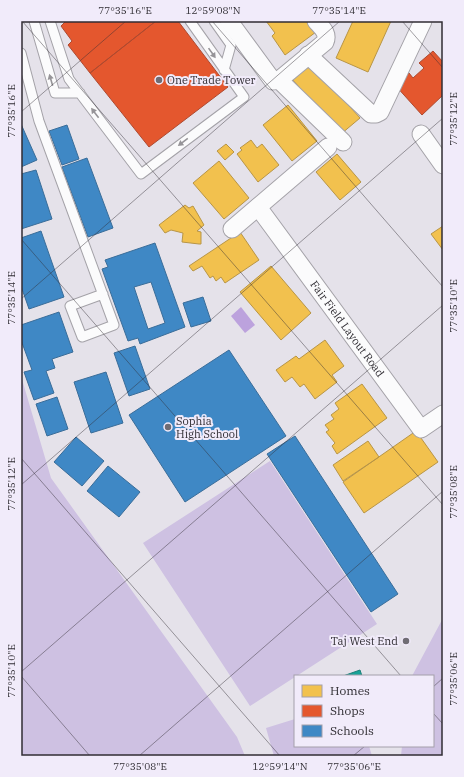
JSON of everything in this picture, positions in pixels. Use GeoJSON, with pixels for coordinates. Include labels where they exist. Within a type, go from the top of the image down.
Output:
{"type":"FeatureCollection","features":[{"type":"Feature","properties":{"kind":"street"},"geometry":{"type":"LineString","coordinates":[[229,21],[273,81],[279,80],[325,42],[327,38],[326,34],[318,22]]}},
{"type":"Feature","properties":{"kind":"street"},"geometry":{"type":"LineString","coordinates":[[308,55],[371,114],[376,114],[380,112],[423,21]]}},
{"type":"Feature","properties":{"kind":"street"},"geometry":{"type":"LineString","coordinates":[[232,229],[336,145],[279,80]]}},
{"type":"Feature","properties":{"kind":"street"},"geometry":{"type":"LineString","coordinates":[[421,134],[443,165]]}},
{"type":"Feature","properties":{"kind":"street","name":"Fair Field Layout Road"},"geometry":{"type":"LineString","coordinates":[[258,207],[421,429],[443,414]]}},
{"type":"Feature","properties":{"kind":"lane"},"geometry":{"type":"LineString","coordinates":[[34,21],[55,93],[80,92]]}},
{"type":"Feature","properties":{"kind":"lane"},"geometry":{"type":"LineString","coordinates":[[50,21],[69,79],[140,174],[244,97],[190,21]]}},
{"type":"Feature","properties":{"kind":"lane"},"geometry":{"type":"LineString","coordinates":[[214,21],[231,45],[224,70]]}},
{"type":"Feature","properties":{"kind":"lane"},"geometry":{"type":"LineString","coordinates":[[21,53],[39,121],[103,294],[114,325],[82,337],[70,306],[103,294]]}},
{"type":"Feature","properties":{"kind":"shaded area"},"geometry":{"type":"Polygon","coordinates":[[[241,307],[255,325],[245,333],[231,316],[241,307]]]}},
{"type":"Feature","properties":{"kind":"shaded area"},"geometry":{"type":"Polygon","coordinates":[[[21,376],[51,478],[237,737],[245,756],[21,756],[21,376]]]}},
{"type":"Feature","properties":{"kind":"shaded area"},"geometry":{"type":"Polygon","coordinates":[[[270,461],[377,624],[298,675],[294,675],[294,678],[250,706],[143,543],[270,461]]]}},
{"type":"Feature","properties":{"kind":"shaded area"},"geometry":{"type":"Polygon","coordinates":[[[443,618],[443,756],[401,756],[402,747],[434,747],[434,675],[413,675],[443,618]]]}},
{"type":"Feature","properties":{"kind":"shaded area"},"geometry":{"type":"Polygon","coordinates":[[[294,719],[294,747],[369,747],[372,756],[274,756],[266,728],[294,719]]]}},
{"type":"Feature","properties":{"kind":"building: Homes"},"geometry":{"type":"Polygon","coordinates":[[[266,21],[307,21],[316,32],[285,55],[272,36],[275,33],[266,21]]]}},
{"type":"Feature","properties":{"kind":"building: Homes"},"geometry":{"type":"Polygon","coordinates":[[[353,21],[391,21],[368,72],[336,58],[353,21]]]}},
{"type":"Feature","properties":{"kind":"building: Homes"},"geometry":{"type":"Polygon","coordinates":[[[309,61],[360,118],[341,134],[291,78],[309,61]]]}},
{"type":"Feature","properties":{"kind":"building: Homes"},"geometry":{"type":"Polygon","coordinates":[[[288,105],[317,141],[292,161],[263,125],[288,105]]]}},
{"type":"Feature","properties":{"kind":"building: Homes"},"geometry":{"type":"Polygon","coordinates":[[[251,140],[257,148],[262,144],[279,165],[258,182],[237,154],[242,150],[240,148],[251,140]]]}},
{"type":"Feature","properties":{"kind":"building: Homes"},"geometry":{"type":"Polygon","coordinates":[[[226,144],[234,152],[225,160],[217,151],[226,144]]]}},
{"type":"Feature","properties":{"kind":"building: Homes"},"geometry":{"type":"Polygon","coordinates":[[[337,154],[361,182],[340,200],[316,172],[337,154]]]}},
{"type":"Feature","properties":{"kind":"building: Homes"},"geometry":{"type":"Polygon","coordinates":[[[219,161],[249,198],[224,219],[193,183],[219,161]]]}},
{"type":"Feature","properties":{"kind":"building: Homes"},"geometry":{"type":"Polygon","coordinates":[[[185,205],[189,208],[193,206],[204,225],[197,231],[201,232],[201,244],[182,242],[183,233],[171,230],[165,233],[159,225],[185,205]]]}},
{"type":"Feature","properties":{"kind":"building: Homes"},"geometry":{"type":"Polygon","coordinates":[[[443,226],[443,250],[431,234],[443,226]]]}},
{"type":"Feature","properties":{"kind":"building: Homes"},"geometry":{"type":"Polygon","coordinates":[[[240,232],[259,260],[225,283],[221,277],[216,281],[213,276],[210,278],[202,266],[193,271],[189,266],[240,232]]]}},
{"type":"Feature","properties":{"kind":"building: Homes"},"geometry":{"type":"Polygon","coordinates":[[[271,266],[311,313],[281,340],[240,292],[271,266]]]}},
{"type":"Feature","properties":{"kind":"building: Homes"},"geometry":{"type":"Polygon","coordinates":[[[325,340],[344,366],[332,375],[337,382],[315,399],[304,384],[300,387],[292,377],[285,382],[276,370],[296,356],[299,359],[325,340]]]}},
{"type":"Feature","properties":{"kind":"building: Homes"},"geometry":{"type":"Polygon","coordinates":[[[362,384],[387,418],[337,454],[332,446],[335,443],[326,432],[329,430],[325,425],[334,419],[331,415],[339,409],[335,403],[362,384]]]}},
{"type":"Feature","properties":{"kind":"building: Homes"},"geometry":{"type":"Polygon","coordinates":[[[416,431],[438,462],[364,513],[343,482],[416,431]]]}},
{"type":"Feature","properties":{"kind":"building: Homes"},"geometry":{"type":"Polygon","coordinates":[[[368,441],[379,457],[343,481],[333,465],[368,441]]]}},
{"type":"Feature","properties":{"kind":"building: Shops"},"geometry":{"type":"Polygon","coordinates":[[[64,21],[156,21],[90,73],[68,45],[72,41],[61,26],[65,22],[64,21]]]}},
{"type":"Feature","properties":{"kind":"building: Shops","name":"One Trade Tower"},"geometry":{"type":"Polygon","coordinates":[[[156,21],[178,21],[228,87],[149,147],[90,73],[156,21]]]}},
{"type":"Feature","properties":{"kind":"building: Shops"},"geometry":{"type":"Polygon","coordinates":[[[433,51],[443,62],[443,95],[422,115],[395,85],[409,73],[413,78],[424,68],[419,63],[433,51]]]}},
{"type":"Feature","properties":{"kind":"building: Schools"},"geometry":{"type":"Polygon","coordinates":[[[21,124],[37,160],[21,167],[21,124]]]}},
{"type":"Feature","properties":{"kind":"building: Schools"},"geometry":{"type":"Polygon","coordinates":[[[67,125],[79,159],[62,165],[49,131],[67,125]]]}},
{"type":"Feature","properties":{"kind":"building: Schools"},"geometry":{"type":"Polygon","coordinates":[[[87,158],[113,228],[88,237],[62,167],[87,158]]]}},
{"type":"Feature","properties":{"kind":"building: Schools"},"geometry":{"type":"Polygon","coordinates":[[[36,170],[52,219],[21,229],[21,174],[36,170]]]}},
{"type":"Feature","properties":{"kind":"building: Schools"},"geometry":{"type":"Polygon","coordinates":[[[41,231],[64,297],[29,309],[21,286],[21,238],[41,231]]]}},
{"type":"Feature","properties":{"kind":"building: Schools"},"geometry":{"type":"Polygon","coordinates":[[[155,243],[185,327],[140,344],[138,338],[128,341],[102,269],[108,267],[105,260],[155,243]],[[151,282],[134,287],[148,329],[165,323],[151,282]]]}},
{"type":"Feature","properties":{"kind":"building: Schools"},"geometry":{"type":"Polygon","coordinates":[[[203,297],[211,321],[191,327],[183,303],[203,297]]]}},
{"type":"Feature","properties":{"kind":"building: Schools"},"geometry":{"type":"Polygon","coordinates":[[[59,312],[73,352],[52,359],[55,368],[46,371],[54,393],[34,400],[24,372],[32,370],[21,340],[21,325],[59,312]]]}},
{"type":"Feature","properties":{"kind":"building: Schools"},"geometry":{"type":"Polygon","coordinates":[[[135,346],[150,389],[129,396],[114,353],[135,346]]]}},
{"type":"Feature","properties":{"kind":"building: Schools"},"geometry":{"type":"Polygon","coordinates":[[[229,350],[286,436],[185,502],[129,415],[229,350]]]}},
{"type":"Feature","properties":{"kind":"building: Schools"},"geometry":{"type":"Polygon","coordinates":[[[106,372],[123,423],[91,433],[74,382],[106,372]]]}},
{"type":"Feature","properties":{"kind":"building: Schools"},"geometry":{"type":"Polygon","coordinates":[[[57,397],[68,429],[47,436],[36,404],[57,397]]]}},
{"type":"Feature","properties":{"kind":"building: Schools"},"geometry":{"type":"Polygon","coordinates":[[[295,436],[398,594],[371,612],[267,454],[295,436]]]}},
{"type":"Feature","properties":{"kind":"building: Schools"},"geometry":{"type":"Polygon","coordinates":[[[76,437],[104,461],[82,486],[54,462],[76,437]]]}},
{"type":"Feature","properties":{"kind":"building: Schools"},"geometry":{"type":"Polygon","coordinates":[[[108,466],[140,492],[119,517],[87,491],[108,466]]]}},
{"type":"Feature","properties":{"kind":"building: Public"},"geometry":{"type":"Polygon","coordinates":[[[360,670],[362,675],[346,675],[360,670]]]}},
{"type":"Feature","properties":{"kind":"place","name":"One Trade Tower"},"geometry":{"type":"Point","coordinates":[159,80]}},
{"type":"Feature","properties":{"kind":"place","name":"Sophia High School"},"geometry":{"type":"Point","coordinates":[168,427]}},
{"type":"Feature","properties":{"kind":"place","name":"Taj West End"},"geometry":{"type":"Point","coordinates":[406,641]}}]}
